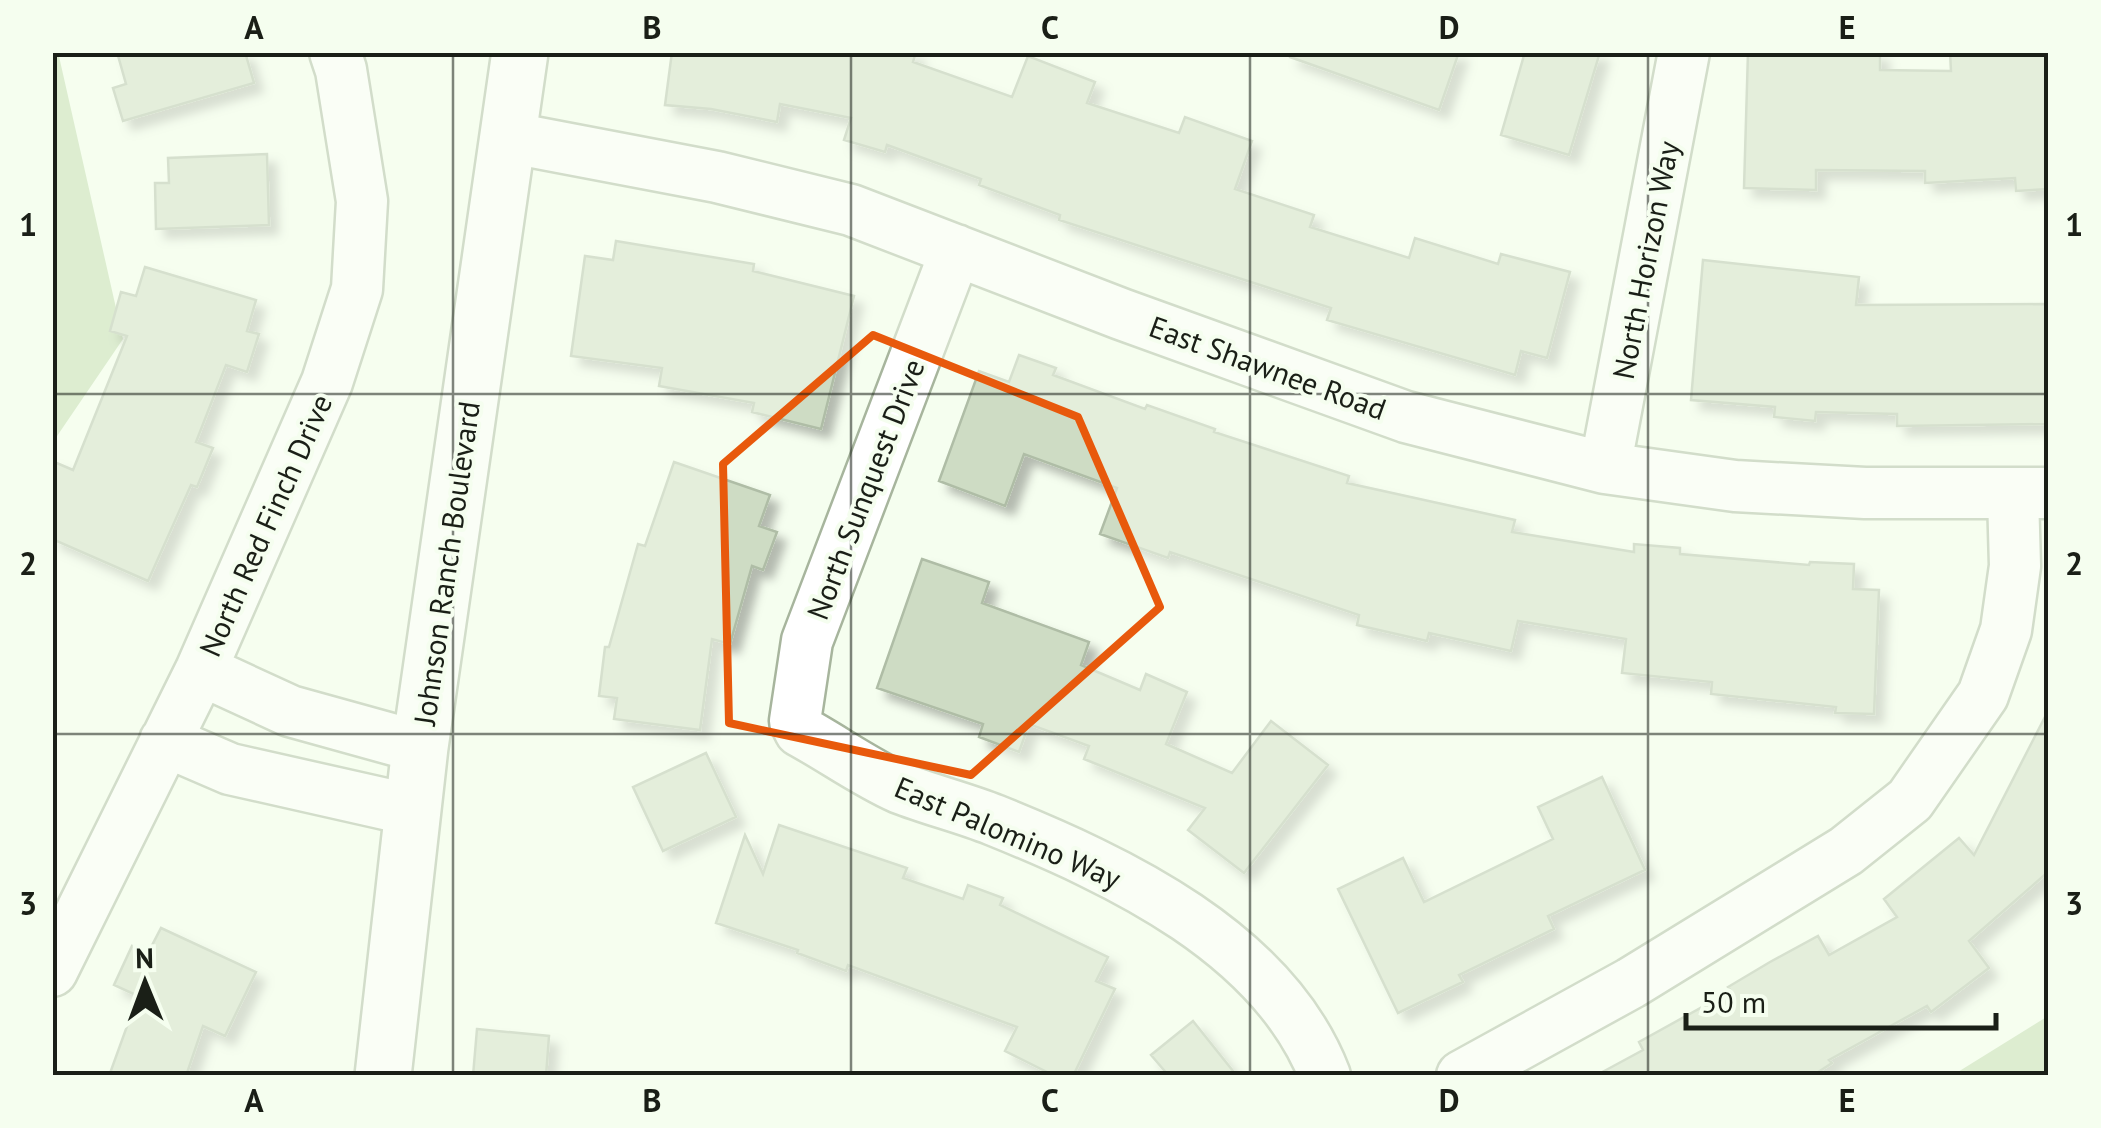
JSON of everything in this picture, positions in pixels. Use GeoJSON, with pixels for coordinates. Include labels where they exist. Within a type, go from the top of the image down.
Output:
{"type":"FeatureCollection","features":[{"type":"Feature","properties":{"kind":"street","name":"North Red Finch Drive"},"geometry":{"type":"LineString","coordinates":[[52,971],[202,670],[327,382],[357,289],[362,201],[342,70],[334,52]]}},
{"type":"Feature","properties":{"kind":"street","name":"Johnson Ranch Boulevard"},"geometry":{"type":"LineString","coordinates":[[383,1076],[420,747],[520,52]]}},
{"type":"Feature","properties":{"kind":"street","name":"North Horizon Way"},"geometry":{"type":"LineString","coordinates":[[1605,468],[1684,52]]}},
{"type":"Feature","properties":{"kind":"street","name":"East Shawnee Road"},"geometry":{"type":"LineString","coordinates":[[507,137],[698,173],[852,210],[1406,417],[1605,468],[1735,486],[1864,493],[2031,494]]}},
{"type":"Feature","properties":{"kind":"street","name":"North Sunquest Drive"},"geometry":{"type":"LineString","coordinates":[[800,730],[795,721],[807,641],[956,250]]}},
{"type":"Feature","properties":{"kind":"street"},"geometry":{"type":"LineString","coordinates":[[1462,1076],[1630,983],[1846,851],[1910,800],[1982,695],[2006,630],[2031,494]]}},
{"type":"Feature","properties":{"kind":"street"},"geometry":{"type":"LineString","coordinates":[[202,670],[290,711],[420,747]]}},
{"type":"Feature","properties":{"kind":"street","name":"East Palomino Way"},"geometry":{"type":"LineString","coordinates":[[800,730],[897,787],[992,820],[1102,867],[1208,929],[1284,1002],[1315,1050],[1325,1076]]}},
{"type":"Feature","properties":{"kind":"street"},"geometry":{"type":"LineString","coordinates":[[165,741],[230,769],[412,810]]}},
{"type":"Feature","properties":{"kind":"highlighted area"},"geometry":{"type":"Polygon","coordinates":[[[873,335],[1078,417],[1160,607],[971,775],[729,723],[723,464],[873,335]]]}},
{"type":"Feature","properties":{"kind":"green space"},"geometry":{"type":"Polygon","coordinates":[[[58,52],[123,339],[53,442],[52,53],[58,52]]]}},
{"type":"Feature","properties":{"kind":"green space"},"geometry":{"type":"Polygon","coordinates":[[[2048,1016],[2048,1075],[1953,1075],[2048,1016]]]}},
{"type":"Feature","properties":{"kind":"building"},"geometry":{"type":"Polygon","coordinates":[[[117,52],[245,52],[254,83],[123,121],[113,88],[126,84],[117,52]]]}},
{"type":"Feature","properties":{"kind":"building"},"geometry":{"type":"Polygon","coordinates":[[[672,52],[916,52],[913,62],[1012,97],[1028,56],[1095,82],[1087,103],[1179,133],[1185,117],[1252,141],[1235,189],[1314,215],[1310,227],[1409,258],[1415,238],[1498,264],[1501,254],[1570,272],[1547,358],[1521,351],[1515,375],[1327,320],[1331,308],[1059,220],[1060,215],[979,185],[981,179],[887,145],[885,152],[844,140],[851,118],[780,104],[777,122],[665,105],[672,52]]]}},
{"type":"Feature","properties":{"kind":"building"},"geometry":{"type":"Polygon","coordinates":[[[1290,52],[1459,52],[1439,110],[1290,57],[1290,52]]]}},
{"type":"Feature","properties":{"kind":"building"},"geometry":{"type":"Polygon","coordinates":[[[1525,52],[1600,52],[1569,155],[1501,135],[1525,52]]]}},
{"type":"Feature","properties":{"kind":"building"},"geometry":{"type":"Polygon","coordinates":[[[1748,52],[1880,52],[1880,70],[1951,71],[1950,52],[2048,52],[2048,189],[2016,191],[2015,178],[1925,183],[1925,171],[1816,170],[1816,190],[1744,188],[1748,52]]]}},
{"type":"Feature","properties":{"kind":"building"},"geometry":{"type":"Polygon","coordinates":[[[267,154],[269,225],[156,229],[155,183],[169,183],[168,158],[267,154]]]}},
{"type":"Feature","properties":{"kind":"building"},"geometry":{"type":"Polygon","coordinates":[[[616,241],[754,264],[753,271],[854,296],[821,429],[752,412],[754,403],[659,386],[662,368],[571,356],[585,256],[613,260],[616,241]]]}},
{"type":"Feature","properties":{"kind":"building"},"geometry":{"type":"Polygon","coordinates":[[[1703,260],[1859,277],[1856,305],[2048,304],[2048,424],[1897,426],[1897,414],[1816,412],[1815,421],[1774,417],[1775,407],[1691,400],[1703,260]]]}},
{"type":"Feature","properties":{"kind":"building"},"geometry":{"type":"Polygon","coordinates":[[[145,267],[256,300],[247,331],[259,334],[247,372],[226,365],[196,442],[213,448],[197,487],[191,485],[148,581],[52,539],[52,461],[73,470],[127,336],[110,331],[121,292],[136,296],[145,267]]]}},
{"type":"Feature","properties":{"kind":"building"},"geometry":{"type":"Polygon","coordinates":[[[1019,355],[1056,368],[1053,375],[1145,409],[1147,405],[1215,429],[1214,432],[1349,476],[1347,483],[1515,520],[1512,532],[1634,552],[1634,544],[1680,548],[1680,554],[1809,565],[1854,564],[1853,589],[1879,590],[1874,714],[1835,713],[1836,707],[1711,694],[1712,682],[1622,673],[1626,639],[1518,621],[1511,651],[1429,633],[1427,641],[1357,625],[1359,615],[1170,552],[1168,558],[1100,534],[1117,488],[1024,454],[1005,506],[939,481],[979,371],[1009,382],[1019,355]]]}},
{"type":"Feature","properties":{"kind":"building"},"geometry":{"type":"Polygon","coordinates":[[[674,462],[770,495],[759,526],[777,532],[763,570],[752,566],[730,644],[712,639],[700,730],[614,719],[617,698],[599,696],[605,647],[609,647],[638,544],[645,546],[674,462]]]}},
{"type":"Feature","properties":{"kind":"building"},"geometry":{"type":"Polygon","coordinates":[[[922,559],[989,582],[982,603],[1089,642],[1081,665],[1140,690],[1146,674],[1187,692],[1166,744],[1232,773],[1271,721],[1328,765],[1244,873],[1188,830],[1205,808],[1084,759],[1089,746],[1029,724],[1019,752],[979,737],[983,724],[877,688],[922,559]]]}},
{"type":"Feature","properties":{"kind":"building"},"geometry":{"type":"Polygon","coordinates":[[[2048,711],[2048,872],[1969,941],[1989,968],[1931,1012],[1927,1006],[1829,1060],[1832,1063],[1812,1076],[1595,1076],[1643,1050],[1639,1042],[1818,936],[1829,955],[1897,917],[1884,899],[1959,838],[1974,855],[2048,711]]]}},
{"type":"Feature","properties":{"kind":"building"},"geometry":{"type":"Polygon","coordinates":[[[706,753],[736,817],[663,851],[633,787],[706,753]]]}},
{"type":"Feature","properties":{"kind":"building"},"geometry":{"type":"Polygon","coordinates":[[[1602,777],[1645,870],[1548,916],[1554,929],[1459,975],[1463,982],[1398,1013],[1338,889],[1403,858],[1424,902],[1553,839],[1538,807],[1602,777]]]}},
{"type":"Feature","properties":{"kind":"building"},"geometry":{"type":"Polygon","coordinates":[[[779,825],[907,868],[903,878],[963,899],[968,885],[1003,898],[1000,905],[1108,957],[1096,981],[1115,989],[1073,1076],[1055,1076],[1005,1051],[1017,1027],[848,965],[846,971],[797,953],[798,950],[716,923],[745,835],[763,874],[779,825]]]}},
{"type":"Feature","properties":{"kind":"building"},"geometry":{"type":"Polygon","coordinates":[[[161,928],[256,972],[225,1036],[203,1026],[186,1076],[109,1076],[138,996],[114,985],[132,946],[148,953],[161,928]]]}},
{"type":"Feature","properties":{"kind":"building"},"geometry":{"type":"Polygon","coordinates":[[[1193,1021],[1237,1076],[1169,1076],[1151,1055],[1193,1021]]]}},
{"type":"Feature","properties":{"kind":"building"},"geometry":{"type":"Polygon","coordinates":[[[477,1029],[549,1036],[546,1076],[473,1076],[477,1029]]]}}]}
